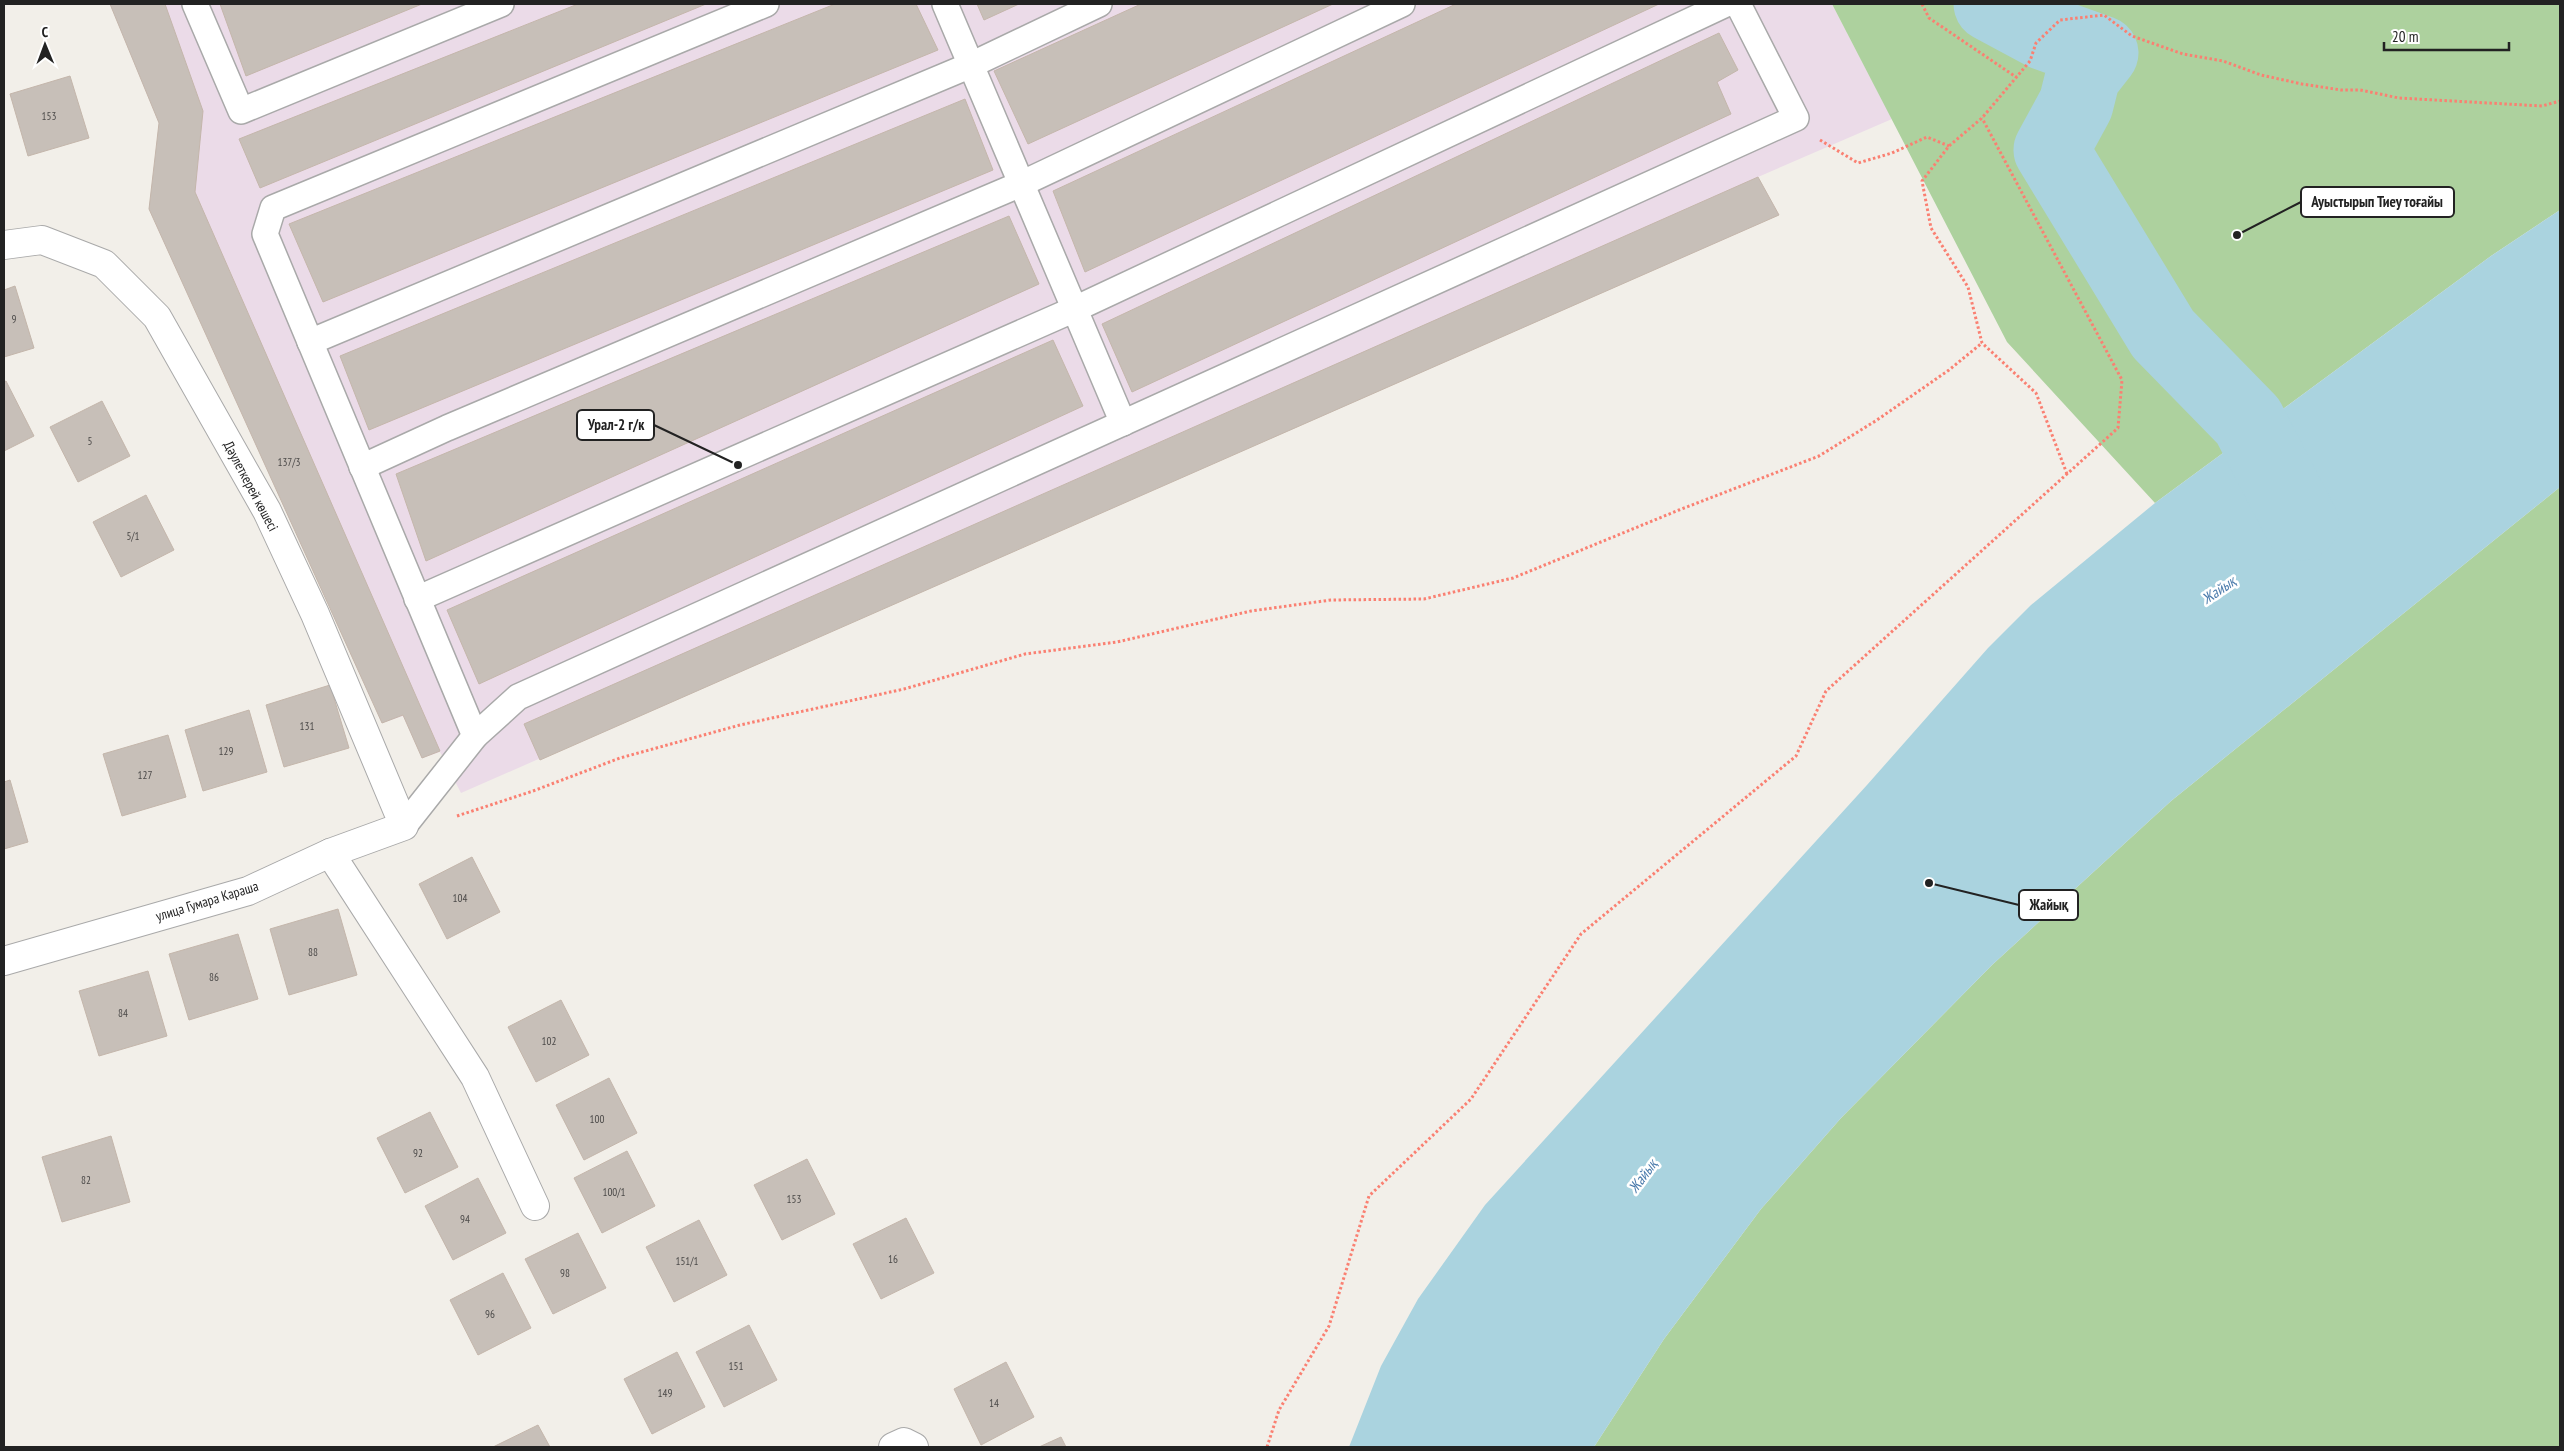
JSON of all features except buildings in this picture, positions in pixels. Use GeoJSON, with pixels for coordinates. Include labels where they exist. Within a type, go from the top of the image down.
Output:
{"type":"FeatureCollection","features":[{"type":"Feature","properties":{"kind":"street","name":"Дәулеткерей көшесі"},"geometry":{"type":"LineString","coordinates":[[4,246],[42,240],[104,264],[158,317],[267,511],[314,614],[404,826]]}},
{"type":"Feature","properties":{"kind":"street","name":"улица Гумара Караша"},"geometry":{"type":"LineString","coordinates":[[4,961],[248,891],[330,853],[404,826]]}},
{"type":"Feature","properties":{"kind":"street"},"geometry":{"type":"LineString","coordinates":[[330,853],[474,1077],[535,1206]]}},
{"type":"Feature","properties":{"kind":"lane"},"geometry":{"type":"LineString","coordinates":[[195,4],[241,111],[501,4]]}},
{"type":"Feature","properties":{"kind":"lane"},"geometry":{"type":"LineString","coordinates":[[475,736],[265,234],[274,208],[766,4]]}},
{"type":"Feature","properties":{"kind":"lane"},"geometry":{"type":"LineString","coordinates":[[945,4],[1123,423]]}},
{"type":"Feature","properties":{"kind":"lane"},"geometry":{"type":"LineString","coordinates":[[310,342],[971,65],[1099,4]]}},
{"type":"Feature","properties":{"kind":"lane"},"geometry":{"type":"LineString","coordinates":[[362,467],[447,428],[1021,184],[1402,4]]}},
{"type":"Feature","properties":{"kind":"lane"},"geometry":{"type":"LineString","coordinates":[[417,599],[1075,310],[1726,4]]}},
{"type":"Feature","properties":{"kind":"lane"},"geometry":{"type":"LineString","coordinates":[[404,826],[475,736],[518,697],[1796,118],[1738,4]]}},
{"type":"Feature","properties":{"kind":"path"},"geometry":{"type":"LineString","coordinates":[[1922,4],[1929,18],[2016,77]]}},
{"type":"Feature","properties":{"kind":"path"},"geometry":{"type":"LineString","coordinates":[[2067,474],[2036,393],[1982,343],[1968,287],[1931,228],[1922,181],[1949,146],[1982,118],[2030,61],[2036,43],[2060,20],[2104,15],[2132,36],[2183,54],[2223,61],[2261,75],[2331,88],[2360,90],[2399,98],[2542,106],[2560,101]]}},
{"type":"Feature","properties":{"kind":"path"},"geometry":{"type":"LineString","coordinates":[[1796,118],[1827,147],[1858,164],[1892,153],[1927,137],[1949,146]]}},
{"type":"Feature","properties":{"kind":"path"},"geometry":{"type":"LineString","coordinates":[[1267,1447],[1279,1410],[1329,1326],[1369,1196],[1471,1099],[1581,934],[1796,756],[1826,691],[2118,428],[2122,380],[1982,118]]}},
{"type":"Feature","properties":{"kind":"path"},"geometry":{"type":"LineString","coordinates":[[404,826],[426,826],[533,791],[620,758],[740,725],[904,689],[1025,654],[1117,642],[1251,610],[1331,600],[1424,599],[1514,578],[1678,510],[1820,456],[1941,376],[1982,343]]}},
{"type":"Feature","properties":{"kind":"shaded area"},"geometry":{"type":"Polygon","coordinates":[[[110,4],[1832,4],[1892,119],[1758,177],[1779,215],[461,793],[440,752],[422,758],[403,716],[382,723],[149,209],[159,123],[110,4]]]}},
{"type":"Feature","properties":{"kind":"green space"},"geometry":{"type":"Polygon","coordinates":[[[1832,4],[2560,4],[2560,210],[2491,256],[2155,503],[2007,342],[1832,4]]]}},
{"type":"Feature","properties":{"kind":"green space"},"geometry":{"type":"Polygon","coordinates":[[[2560,487],[2560,1447],[1594,1447],[1664,1339],[1761,1209],[1841,1118],[1992,965],[2171,801],[2560,487]]]}},
{"type":"Feature","properties":{"kind":"water","name":"Жайық"},"geometry":{"type":"Polygon","coordinates":[[[2560,210],[2560,487],[2171,801],[1992,965],[1841,1118],[1761,1209],[1664,1339],[1594,1447],[1349,1447],[1381,1366],[1418,1299],[1485,1205],[1867,785],[1988,648],[2031,605],[2155,503],[2491,256],[2560,210]]]}},
{"type":"Feature","properties":{"kind":"waterway"},"geometry":{"type":"LineString","coordinates":[[1991,4],[2045,33],[2101,53],[2083,76],[2076,104],[2051,150],[2163,334],[2248,421],[2301,523]]}},
{"type":"Feature","properties":{"kind":"place","name":"Ауыстырып Тиеу тоғайы"},"geometry":{"type":"Point","coordinates":[2237,235]}},
{"type":"Feature","properties":{"kind":"place","name":"Урал-2 г/к"},"geometry":{"type":"Point","coordinates":[738,465]}},
{"type":"Feature","properties":{"kind":"place","name":"Жайық"},"geometry":{"type":"Point","coordinates":[1929,883]}}]}
